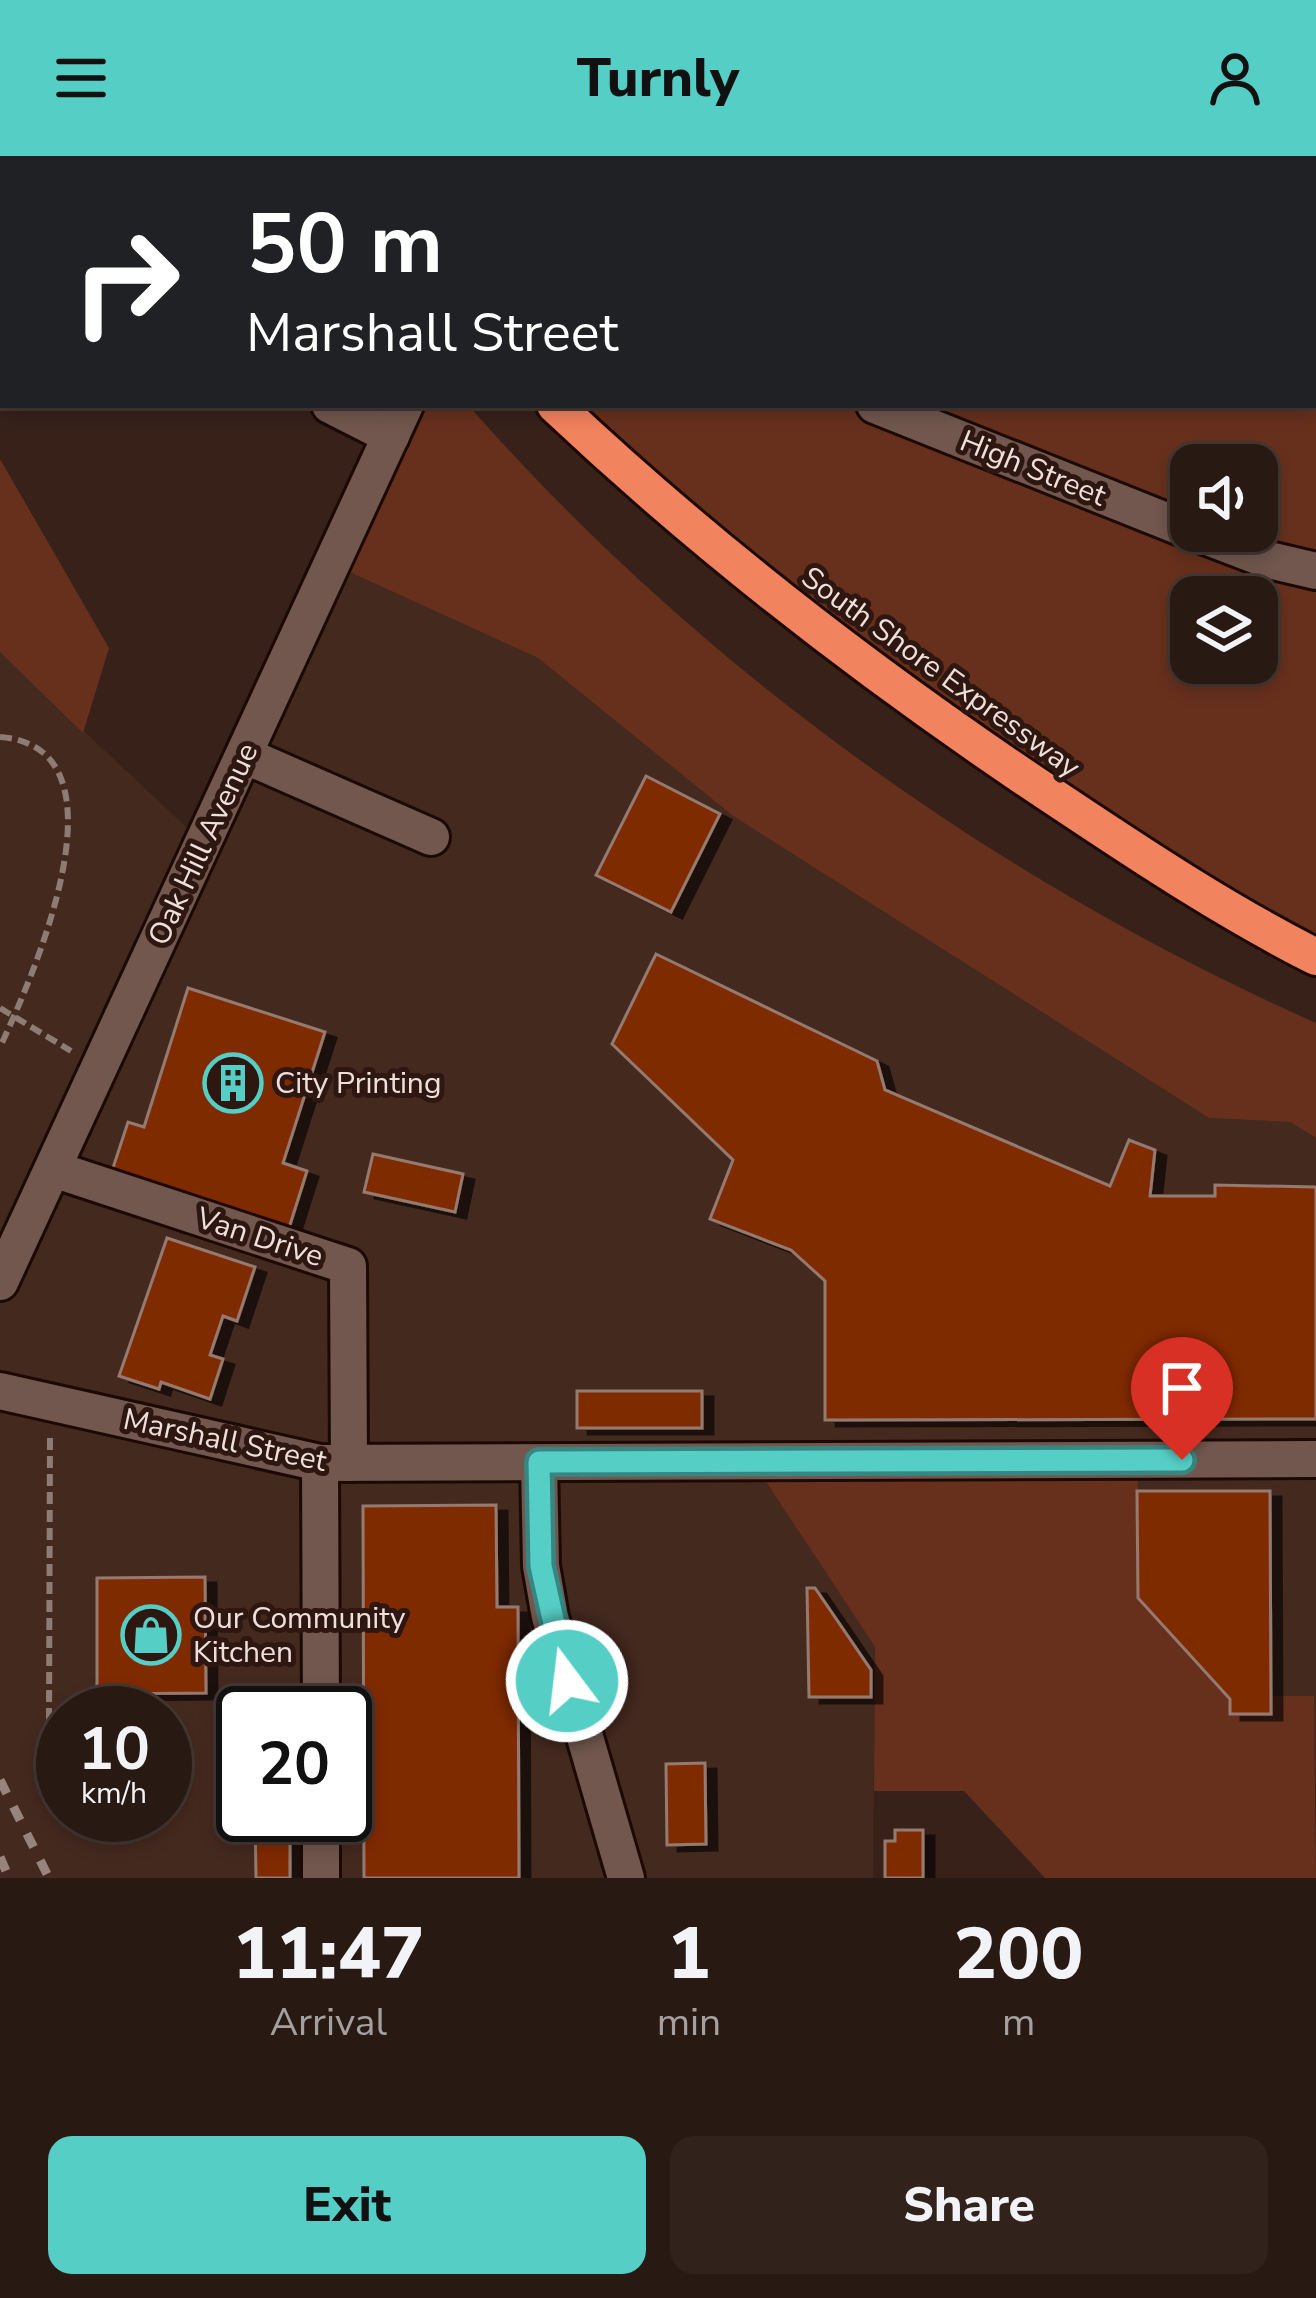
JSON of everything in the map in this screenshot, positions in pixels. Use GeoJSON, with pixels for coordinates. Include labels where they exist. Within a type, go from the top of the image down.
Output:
{"type":"FeatureCollection","features":[{"type":"Feature","properties":{"kind":"highway","name":"South Shore Expressway"},"geometry":{"type":"LineString","coordinates":[[558,408],[738,568],[862,665],[1150,861],[1316,957]]}},
{"type":"Feature","properties":{"kind":"street"},"geometry":{"type":"LineString","coordinates":[[344,408],[398,421]]}},
{"type":"Feature","properties":{"kind":"street","name":"High Street"},"geometry":{"type":"LineString","coordinates":[[883,408],[1170,522]]}},
{"type":"Feature","properties":{"kind":"street","name":"Oak Hill Avenue"},"geometry":{"type":"LineString","coordinates":[[0,1282],[398,421]]}},
{"type":"Feature","properties":{"kind":"street","name":"High Street"},"geometry":{"type":"LineString","coordinates":[[1247,552],[1316,571]]}},
{"type":"Feature","properties":{"kind":"street"},"geometry":{"type":"LineString","coordinates":[[244,755],[431,837]]}},
{"type":"Feature","properties":{"kind":"street","name":"Van Drive"},"geometry":{"type":"LineString","coordinates":[[53,1169],[348,1265],[334,1463]]}},
{"type":"Feature","properties":{"kind":"street","name":"Marshall Street"},"geometry":{"type":"LineString","coordinates":[[0,1391],[334,1463],[1316,1459]]}},
{"type":"Feature","properties":{"kind":"street"},"geometry":{"type":"LineString","coordinates":[[539,1462],[541,1566],[550,1617],[626,1878]]}},
{"type":"Feature","properties":{"kind":"street"},"geometry":{"type":"LineString","coordinates":[[322,1686],[334,1463]]}},
{"type":"Feature","properties":{"kind":"street"},"geometry":{"type":"LineString","coordinates":[[321,1842],[321,1878]]}},
{"type":"Feature","properties":{"kind":"path"},"geometry":{"type":"LineString","coordinates":[[0,737],[42,751],[60,778],[70,814],[68,859],[0,1047]]}},
{"type":"Feature","properties":{"kind":"path"},"geometry":{"type":"LineString","coordinates":[[0,1008],[100,1068]]}},
{"type":"Feature","properties":{"kind":"path"},"geometry":{"type":"LineString","coordinates":[[49,1686],[51,1402]]}},
{"type":"Feature","properties":{"kind":"shaded area"},"geometry":{"type":"Polygon","coordinates":[[[405,408],[471,408],[557,501],[653,592],[859,759],[969,835],[1082,904],[1316,1023],[1316,1138],[1290,1122],[1209,1118],[733,816],[538,658],[332,564],[405,408]]]}},
{"type":"Feature","properties":{"kind":"shaded area"},"geometry":{"type":"Polygon","coordinates":[[[559,408],[1316,408],[1316,957],[1150,861],[559,408]]]}},
{"type":"Feature","properties":{"kind":"shaded area"},"geometry":{"type":"Polygon","coordinates":[[[0,459],[109,648],[83,733],[0,652],[0,459]]]}},
{"type":"Feature","properties":{"kind":"shaded area"},"geometry":{"type":"Polygon","coordinates":[[[332,564],[538,658],[733,816],[1209,1118],[1290,1122],[1316,1138],[1316,1804],[1313,1697],[1271,1697],[1271,1714],[1230,1714],[1230,1699],[1138,1598],[1137,1460],[754,1463],[875,1647],[873,1878],[0,1878],[0,652],[203,843],[332,564]]]}},
{"type":"Feature","properties":{"kind":"shaded area"},"geometry":{"type":"Polygon","coordinates":[[[1138,1460],[1138,1598],[1230,1699],[1231,1714],[1271,1714],[1271,1696],[1314,1696],[1316,1878],[1045,1878],[964,1791],[874,1791],[875,1647],[753,1462],[1138,1460]]]}},
{"type":"Feature","properties":{"kind":"building"},"geometry":{"type":"Polygon","coordinates":[[[646,776],[720,814],[671,912],[596,875],[646,776]]]}},
{"type":"Feature","properties":{"kind":"building"},"geometry":{"type":"Polygon","coordinates":[[[656,954],[877,1061],[885,1090],[1110,1186],[1129,1140],[1155,1150],[1150,1196],[1215,1196],[1215,1185],[1316,1187],[1316,1419],[825,1420],[825,1281],[791,1250],[710,1219],[733,1160],[612,1044],[656,954]]]}},
{"type":"Feature","properties":{"kind":"building","name":"City Printing"},"geometry":{"type":"Polygon","coordinates":[[[188,988],[325,1032],[283,1163],[307,1171],[288,1231],[111,1174],[128,1122],[144,1127],[188,988]]]}},
{"type":"Feature","properties":{"kind":"building"},"geometry":{"type":"Polygon","coordinates":[[[373,1154],[463,1174],[455,1212],[364,1192],[373,1154]]]}},
{"type":"Feature","properties":{"kind":"building"},"geometry":{"type":"Polygon","coordinates":[[[167,1238],[255,1267],[237,1321],[223,1316],[210,1355],[223,1359],[210,1399],[161,1382],[159,1389],[119,1376],[167,1238]]]}},
{"type":"Feature","properties":{"kind":"building"},"geometry":{"type":"Polygon","coordinates":[[[577,1391],[702,1391],[702,1428],[577,1428],[577,1391]]]}},
{"type":"Feature","properties":{"kind":"building"},"geometry":{"type":"Polygon","coordinates":[[[1137,1491],[1270,1491],[1271,1714],[1230,1714],[1230,1699],[1138,1598],[1137,1491]]]}},
{"type":"Feature","properties":{"kind":"building"},"geometry":{"type":"Polygon","coordinates":[[[496,1505],[497,1607],[518,1607],[519,1878],[364,1878],[364,1842],[372,1842],[372,1686],[363,1686],[363,1506],[496,1505]]]}},
{"type":"Feature","properties":{"kind":"building","name":"Our Community Kitchen"},"geometry":{"type":"Polygon","coordinates":[[[205,1577],[206,1693],[192,1693],[192,1686],[97,1686],[97,1578],[205,1577]]]}},
{"type":"Feature","properties":{"kind":"building"},"geometry":{"type":"Polygon","coordinates":[[[807,1588],[815,1588],[871,1670],[871,1697],[809,1697],[807,1588]]]}},
{"type":"Feature","properties":{"kind":"building"},"geometry":{"type":"Polygon","coordinates":[[[705,1763],[706,1844],[667,1845],[666,1764],[705,1763]]]}},
{"type":"Feature","properties":{"kind":"building"},"geometry":{"type":"Polygon","coordinates":[[[895,1830],[923,1830],[923,1878],[885,1878],[885,1841],[895,1841],[895,1830]]]}},
{"type":"Feature","properties":{"kind":"building"},"geometry":{"type":"Polygon","coordinates":[[[255,1842],[290,1842],[290,1878],[256,1878],[255,1842]]]}},
{"type":"Feature","properties":{"kind":"railway"},"geometry":{"type":"LineString","coordinates":[[0,1780],[49,1878]]}},
{"type":"Feature","properties":{"kind":"railway"},"geometry":{"type":"LineString","coordinates":[[0,1857],[9,1878]]}},
{"type":"Feature","properties":{"kind":"place","name":"City Printing"},"geometry":{"type":"Point","coordinates":[233,1083]}},
{"type":"Feature","properties":{"kind":"place","name":"Our Community Kitchen"},"geometry":{"type":"Point","coordinates":[151,1635]}},
{"type":"Feature","properties":{"kind":"route"},"geometry":{"type":"LineString","coordinates":[[567,1681],[541,1566],[539,1462],[1182,1460]]}}]}
